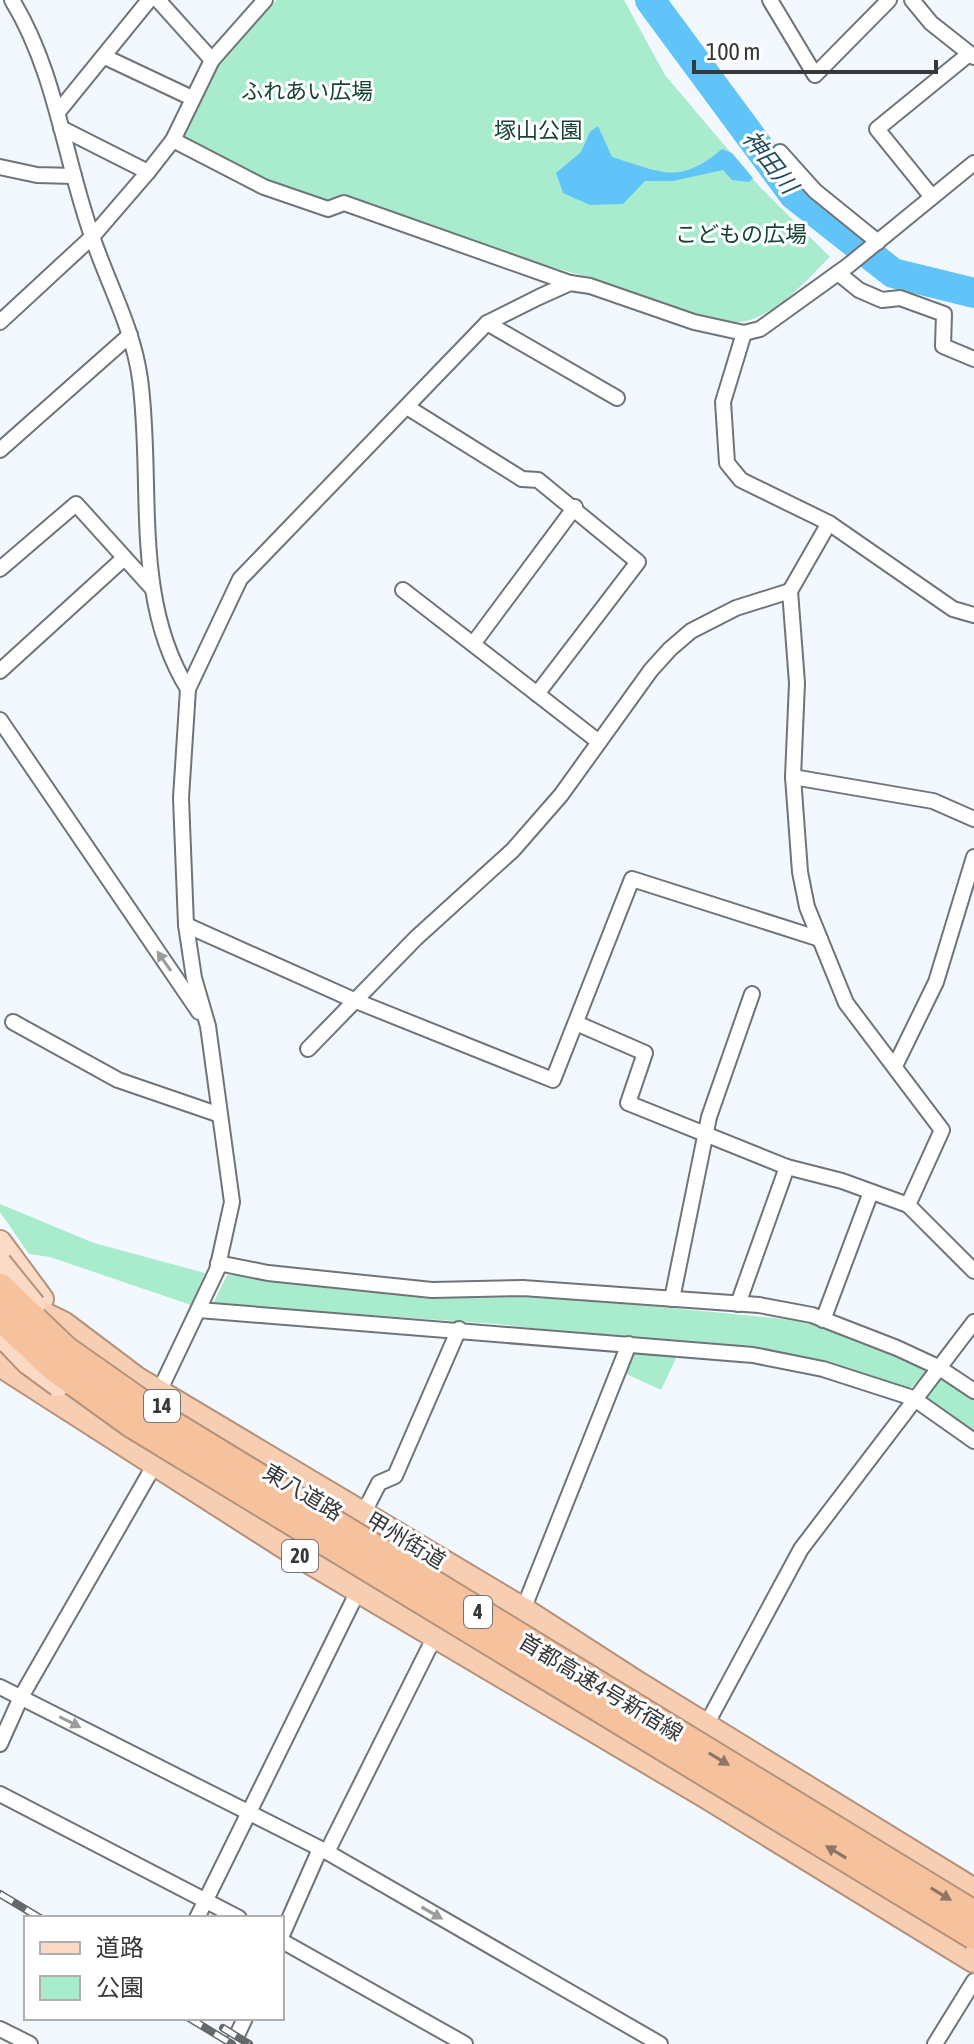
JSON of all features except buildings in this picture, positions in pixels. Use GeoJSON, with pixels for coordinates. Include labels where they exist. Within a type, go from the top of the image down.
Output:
{"type":"FeatureCollection","features":[{"type":"Feature","properties":{"kind":"highway","name":"首都高速4号新宿線"},"geometry":{"type":"LineString","coordinates":[[0,1287],[66,1350],[167,1421],[974,1914]]}},
{"type":"Feature","properties":{"kind":"highway","name":"甲州街道"},"geometry":{"type":"LineString","coordinates":[[0,1295],[63,1324],[159,1392],[356,1516],[523,1610],[705,1727],[974,1891]]}},
{"type":"Feature","properties":{"kind":"highway","name":"首都高速4号新宿線"},"geometry":{"type":"LineString","coordinates":[[0,1317],[54,1368],[133,1425],[974,1936]]}},
{"type":"Feature","properties":{"kind":"highway","name":"20"},"geometry":{"type":"LineString","coordinates":[[0,1364],[358,1591],[607,1737],[974,1960]]}},
{"type":"Feature","properties":{"kind":"main road"},"geometry":{"type":"LineString","coordinates":[[0,1242],[63,1324]]}},
{"type":"Feature","properties":{"kind":"main road","name":"東八道路"},"geometry":{"type":"LineString","coordinates":[[0,1263],[26,1298],[120,1377],[191,1425],[356,1516],[636,1682]]}},
{"type":"Feature","properties":{"kind":"main road","name":"東八道路"},"geometry":{"type":"LineString","coordinates":[[0,1334],[28,1363],[113,1425],[326,1554],[607,1737]]}},
{"type":"Feature","properties":{"kind":"street"},"geometry":{"type":"LineString","coordinates":[[12,0],[33,35],[58,112],[92,237],[123,308],[130,335],[141,380],[152,588],[178,672],[188,689]]}},
{"type":"Feature","properties":{"kind":"street"},"geometry":{"type":"LineString","coordinates":[[58,112],[149,0]]}},
{"type":"Feature","properties":{"kind":"street"},"geometry":{"type":"LineString","coordinates":[[158,0],[212,60]]}},
{"type":"Feature","properties":{"kind":"street"},"geometry":{"type":"LineString","coordinates":[[0,322],[92,237],[148,172],[173,140],[212,60],[265,0]]}},
{"type":"Feature","properties":{"kind":"street"},"geometry":{"type":"LineString","coordinates":[[770,0],[815,75],[889,0]]}},
{"type":"Feature","properties":{"kind":"street"},"geometry":{"type":"LineString","coordinates":[[912,0],[931,23],[972,55],[877,129],[932,197]]}},
{"type":"Feature","properties":{"kind":"street"},"geometry":{"type":"LineString","coordinates":[[105,57],[192,98]]}},
{"type":"Feature","properties":{"kind":"street"},"geometry":{"type":"LineString","coordinates":[[61,128],[148,172]]}},
{"type":"Feature","properties":{"kind":"street"},"geometry":{"type":"LineString","coordinates":[[173,140],[264,187],[328,209],[344,203],[570,283],[634,299],[694,322],[744,333],[770,322],[838,273],[974,163]]}},
{"type":"Feature","properties":{"kind":"street"},"geometry":{"type":"LineString","coordinates":[[780,152],[815,191],[876,243]]}},
{"type":"Feature","properties":{"kind":"street"},"geometry":{"type":"LineString","coordinates":[[0,167],[37,175],[74,176]]}},
{"type":"Feature","properties":{"kind":"street"},"geometry":{"type":"LineString","coordinates":[[838,273],[859,290],[882,300],[900,298],[944,314],[943,346],[974,359]]}},
{"type":"Feature","properties":{"kind":"street"},"geometry":{"type":"LineString","coordinates":[[129,1447],[199,1310],[218,1263],[232,1202],[208,1026],[194,978],[186,925],[181,798],[188,689],[240,579],[487,323],[570,283]]}},
{"type":"Feature","properties":{"kind":"street"},"geometry":{"type":"LineString","coordinates":[[487,323],[617,398]]}},
{"type":"Feature","properties":{"kind":"street"},"geometry":{"type":"LineString","coordinates":[[744,333],[723,402],[727,463],[741,480],[829,523],[953,609],[974,615]]}},
{"type":"Feature","properties":{"kind":"street"},"geometry":{"type":"LineString","coordinates":[[0,450],[130,335]]}},
{"type":"Feature","properties":{"kind":"street"},"geometry":{"type":"LineString","coordinates":[[407,407],[522,479],[538,480],[575,507],[638,562],[537,694]]}},
{"type":"Feature","properties":{"kind":"street"},"geometry":{"type":"LineString","coordinates":[[0,569],[76,504],[152,588]]}},
{"type":"Feature","properties":{"kind":"street"},"geometry":{"type":"LineString","coordinates":[[473,644],[575,507]]}},
{"type":"Feature","properties":{"kind":"street"},"geometry":{"type":"LineString","coordinates":[[829,523],[790,591],[797,709],[793,777],[800,872],[807,907],[846,1003],[942,1130],[908,1205]]}},
{"type":"Feature","properties":{"kind":"street"},"geometry":{"type":"LineString","coordinates":[[0,671],[123,559]]}},
{"type":"Feature","properties":{"kind":"street"},"geometry":{"type":"LineString","coordinates":[[403,590],[599,742]]}},
{"type":"Feature","properties":{"kind":"street"},"geometry":{"type":"LineString","coordinates":[[308,1049],[416,938],[513,850],[561,795],[651,670],[691,631],[736,608],[790,591]]}},
{"type":"Feature","properties":{"kind":"street"},"geometry":{"type":"LineString","coordinates":[[0,720],[208,1026]]}},
{"type":"Feature","properties":{"kind":"street"},"geometry":{"type":"LineString","coordinates":[[793,777],[933,801],[974,819]]}},
{"type":"Feature","properties":{"kind":"street"},"geometry":{"type":"LineString","coordinates":[[895,1066],[936,982],[974,857]]}},
{"type":"Feature","properties":{"kind":"street"},"geometry":{"type":"LineString","coordinates":[[186,925],[356,1001],[553,1080],[632,879],[820,939]]}},
{"type":"Feature","properties":{"kind":"street"},"geometry":{"type":"LineString","coordinates":[[672,1299],[705,1133],[752,994]]}},
{"type":"Feature","properties":{"kind":"street"},"geometry":{"type":"LineString","coordinates":[[13,1022],[118,1080],[220,1115]]}},
{"type":"Feature","properties":{"kind":"street"},"geometry":{"type":"LineString","coordinates":[[576,1023],[645,1053],[628,1103],[787,1167],[908,1205],[974,1271]]}},
{"type":"Feature","properties":{"kind":"street"},"geometry":{"type":"LineString","coordinates":[[738,1304],[787,1167]]}},
{"type":"Feature","properties":{"kind":"street"},"geometry":{"type":"LineString","coordinates":[[823,1320],[871,1192]]}},
{"type":"Feature","properties":{"kind":"street"},"geometry":{"type":"LineString","coordinates":[[218,1263],[268,1273],[432,1290],[523,1288],[738,1304],[823,1320],[938,1367],[974,1391]]}},
{"type":"Feature","properties":{"kind":"street"},"geometry":{"type":"LineString","coordinates":[[199,1310],[753,1355],[823,1369],[913,1398],[974,1441]]}},
{"type":"Feature","properties":{"kind":"street"},"geometry":{"type":"LineString","coordinates":[[705,1727],[801,1549],[913,1398],[974,1322]]}},
{"type":"Feature","properties":{"kind":"street"},"geometry":{"type":"LineString","coordinates":[[356,1516],[379,1483],[395,1476],[459,1329]]}},
{"type":"Feature","properties":{"kind":"street"},"geometry":{"type":"LineString","coordinates":[[523,1610],[629,1344]]}},
{"type":"Feature","properties":{"kind":"street"},"geometry":{"type":"LineString","coordinates":[[0,1744],[21,1697],[155,1464]]}},
{"type":"Feature","properties":{"kind":"street"},"geometry":{"type":"LineString","coordinates":[[198,1916],[358,1591]]}},
{"type":"Feature","properties":{"kind":"street"},"geometry":{"type":"LineString","coordinates":[[284,1934],[435,1636]]}},
{"type":"Feature","properties":{"kind":"street"},"geometry":{"type":"LineString","coordinates":[[0,1687],[324,1850],[660,2044]]}},
{"type":"Feature","properties":{"kind":"street"},"geometry":{"type":"LineString","coordinates":[[0,1794],[235,1916]]}},
{"type":"Feature","properties":{"kind":"street"},"geometry":{"type":"LineString","coordinates":[[284,1939],[465,2044]]}},
{"type":"Feature","properties":{"kind":"street"},"geometry":{"type":"LineString","coordinates":[[935,2044],[974,1981]]}},
{"type":"Feature","properties":{"kind":"street"},"geometry":{"type":"LineString","coordinates":[[233,2044],[244,2020]]}},
{"type":"Feature","properties":{"kind":"street"},"geometry":{"type":"LineString","coordinates":[[0,2029],[30,2044]]}},
{"type":"Feature","properties":{"kind":"green space","name":"塚山公園"},"geometry":{"type":"Polygon","coordinates":[[[277,0],[624,0],[665,75],[759,186],[830,257],[773,309],[746,321],[715,322],[682,313],[604,282],[312,198],[259,178],[177,139],[216,62],[277,0]]]}},
{"type":"Feature","properties":{"kind":"green space"},"geometry":{"type":"Polygon","coordinates":[[[0,1204],[94,1243],[205,1273],[191,1305],[50,1257],[29,1254],[0,1212],[0,1204]]]}},
{"type":"Feature","properties":{"kind":"green space"},"geometry":{"type":"Polygon","coordinates":[[[227,1275],[451,1294],[526,1294],[805,1321],[931,1366],[908,1391],[797,1358],[497,1324],[213,1304],[227,1275]]]}},
{"type":"Feature","properties":{"kind":"green space"},"geometry":{"type":"Polygon","coordinates":[[[631,1349],[679,1352],[661,1390],[622,1372],[631,1349]]]}},
{"type":"Feature","properties":{"kind":"green space"},"geometry":{"type":"Polygon","coordinates":[[[938,1367],[974,1391],[974,1441],[913,1398],[938,1367]]]}},
{"type":"Feature","properties":{"kind":"water"},"geometry":{"type":"Polygon","coordinates":[[[598,126],[612,157],[657,171],[681,172],[707,161],[722,149],[732,153],[753,178],[749,182],[732,180],[723,170],[673,181],[645,181],[623,204],[590,205],[563,193],[556,173],[581,152],[590,132],[598,126]]]}},
{"type":"Feature","properties":{"kind":"waterway","name":"神田川"},"geometry":{"type":"LineString","coordinates":[[650,0],[794,195],[893,273],[974,293]]}},
{"type":"Feature","properties":{"kind":"railway"},"geometry":{"type":"LineString","coordinates":[[0,1894],[37,1916]]}},
{"type":"Feature","properties":{"kind":"railway"},"geometry":{"type":"LineString","coordinates":[[192,2020],[232,2044]]}},
{"type":"Feature","properties":{"kind":"railway"},"geometry":{"type":"LineString","coordinates":[[223,2028],[249,2044]]}},
{"type":"Feature","properties":{"kind":"park label","name":"ふれあい広場"},"geometry":{"type":"Point","coordinates":[307,91]}},
{"type":"Feature","properties":{"kind":"park label","name":"こどもの広場"},"geometry":{"type":"Point","coordinates":[741,234]}}]}
